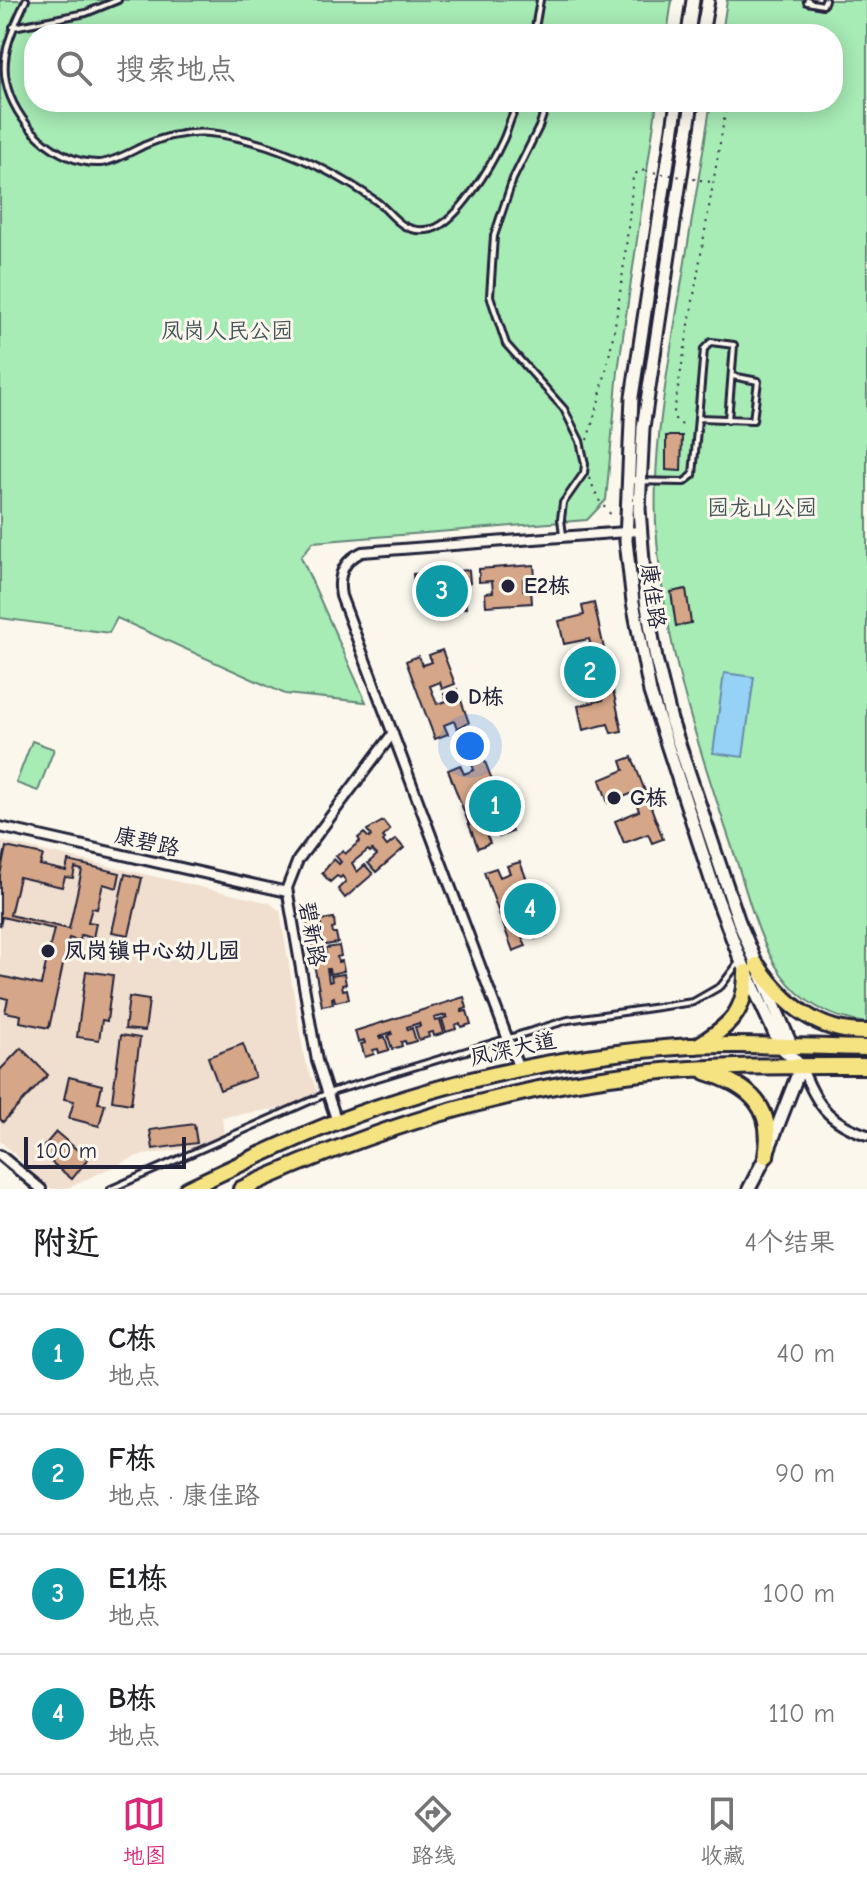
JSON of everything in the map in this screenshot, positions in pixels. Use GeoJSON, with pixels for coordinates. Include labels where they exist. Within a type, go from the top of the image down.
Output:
{"type":"FeatureCollection","features":[{"type":"Feature","properties":{"kind":"main road"},"geometry":{"type":"LineString","coordinates":[[748,965],[804,1014],[831,1028],[867,1032]]}},
{"type":"Feature","properties":{"kind":"main road"},"geometry":{"type":"LineString","coordinates":[[696,1046],[734,1018],[742,1004],[748,965]]}},
{"type":"Feature","properties":{"kind":"main road","name":"凤深大道"},"geometry":{"type":"LineString","coordinates":[[187,1189],[337,1122],[423,1093],[519,1069],[598,1055],[696,1046],[867,1048]]}},
{"type":"Feature","properties":{"kind":"main road","name":"凤深大道"},"geometry":{"type":"LineString","coordinates":[[241,1189],[345,1143],[457,1107],[558,1085],[686,1069],[867,1066]]}},
{"type":"Feature","properties":{"kind":"main road"},"geometry":{"type":"LineString","coordinates":[[686,1069],[727,1079],[756,1100],[768,1127],[766,1156]]}},
{"type":"Feature","properties":{"kind":"street"},"geometry":{"type":"LineString","coordinates":[[689,24],[693,0]]}},
{"type":"Feature","properties":{"kind":"street"},"geometry":{"type":"LineString","coordinates":[[704,24],[708,0]]}},
{"type":"Feature","properties":{"kind":"street","name":"康佳路"},"geometry":{"type":"LineString","coordinates":[[675,112],[635,370],[633,481],[646,600],[662,688],[748,965]]}},
{"type":"Feature","properties":{"kind":"street","name":"康佳路"},"geometry":{"type":"LineString","coordinates":[[690,112],[626,532],[637,632],[650,692],[712,883],[786,1047],[801,1066]]}},
{"type":"Feature","properties":{"kind":"street"},"geometry":{"type":"LineString","coordinates":[[519,1069],[339,585],[345,565],[362,552],[639,531]]}},
{"type":"Feature","properties":{"kind":"street","name":"碧新路"},"geometry":{"type":"LineString","coordinates":[[337,1122],[317,1061],[287,892],[293,868],[393,733]]}},
{"type":"Feature","properties":{"kind":"street","name":"康碧路"},"geometry":{"type":"LineString","coordinates":[[0,827],[287,892]]}},
{"type":"Feature","properties":{"kind":"street"},"geometry":{"type":"LineString","coordinates":[[801,1066],[828,1116],[867,1135]]}},
{"type":"Feature","properties":{"kind":"street"},"geometry":{"type":"LineString","coordinates":[[749,1189],[766,1156],[801,1066]]}},
{"type":"Feature","properties":{"kind":"street"},"geometry":{"type":"LineString","coordinates":[[0,1155],[41,1189]]}},
{"type":"Feature","properties":{"kind":"lane"},"geometry":{"type":"LineString","coordinates":[[26,0],[13,27],[5,59],[6,82],[19,115],[42,141],[83,162],[103,163],[163,137],[195,131],[225,133],[318,166],[380,203],[404,226],[418,231],[436,228],[450,218],[486,171],[505,137],[513,112]]}},
{"type":"Feature","properties":{"kind":"lane"},"geometry":{"type":"LineString","coordinates":[[29,24],[86,13],[118,0]]}},
{"type":"Feature","properties":{"kind":"lane"},"geometry":{"type":"LineString","coordinates":[[536,24],[540,0]]}},
{"type":"Feature","properties":{"kind":"lane"},"geometry":{"type":"LineString","coordinates":[[808,0],[823,5],[825,0]]}},
{"type":"Feature","properties":{"kind":"lane"},"geometry":{"type":"LineString","coordinates":[[13,27],[24,25]]}},
{"type":"Feature","properties":{"kind":"lane"},"geometry":{"type":"LineString","coordinates":[[542,112],[539,127],[513,179],[494,236],[490,296],[506,344],[564,409],[575,426],[583,453],[584,473],[563,503],[563,537]]}},
{"type":"Feature","properties":{"kind":"lane"},"geometry":{"type":"LineString","coordinates":[[633,481],[684,482],[691,479],[704,349],[711,342],[734,345],[728,420]]}},
{"type":"Feature","properties":{"kind":"lane"},"geometry":{"type":"LineString","coordinates":[[698,417],[753,420],[759,384],[754,379],[732,376]]}},
{"type":"Feature","properties":{"kind":"lane"},"geometry":{"type":"LineString","coordinates":[[111,1189],[328,1093],[568,1020],[693,1002],[748,965]]}},
{"type":"Feature","properties":{"kind":"path"},"geometry":{"type":"LineString","coordinates":[[682,425],[674,412],[725,112]]}},
{"type":"Feature","properties":{"kind":"path"},"geometry":{"type":"LineString","coordinates":[[583,453],[601,397],[622,280],[633,176],[640,170],[713,182]]}},
{"type":"Feature","properties":{"kind":"path"},"geometry":{"type":"LineString","coordinates":[[584,473],[590,478],[600,502],[613,517]]}},
{"type":"Feature","properties":{"kind":"shaded area"},"geometry":{"type":"Polygon","coordinates":[[[0,841],[270,903],[280,911],[305,1062],[318,1093],[281,1108],[222,1117],[225,1143],[137,1156],[65,1189],[51,1189],[0,1141],[0,841]]]}},
{"type":"Feature","properties":{"kind":"green space","name":"凤岗人民公园"},"geometry":{"type":"Polygon","coordinates":[[[0,0],[672,0],[668,24],[24,24],[24,112],[656,112],[618,371],[606,500],[587,520],[313,542],[301,557],[366,702],[285,694],[117,618],[109,633],[0,618],[0,0]]]}},
{"type":"Feature","properties":{"kind":"green space","name":"园龙山公园"},"geometry":{"type":"Polygon","coordinates":[[[727,0],[867,0],[867,1023],[835,1016],[810,1003],[790,985],[763,940],[686,700],[661,581],[656,512],[660,428],[709,112],[843,112],[843,24],[723,24],[727,0]]]}},
{"type":"Feature","properties":{"kind":"green space"},"geometry":{"type":"Polygon","coordinates":[[[32,741],[54,749],[38,791],[16,783],[32,741]]]}},
{"type":"Feature","properties":{"kind":"water"},"geometry":{"type":"Polygon","coordinates":[[[724,673],[754,677],[743,757],[713,753],[724,673]]]}},
{"type":"Feature","properties":{"kind":"building"},"geometry":{"type":"Polygon","coordinates":[[[666,436],[682,436],[681,471],[666,470],[666,436]]]}},
{"type":"Feature","properties":{"kind":"building","name":"E2栋"},"geometry":{"type":"Polygon","coordinates":[[[534,565],[535,578],[523,579],[523,590],[531,589],[532,603],[486,606],[485,593],[493,592],[492,581],[479,582],[479,569],[534,565]]]}},
{"type":"Feature","properties":{"kind":"building"},"geometry":{"type":"Polygon","coordinates":[[[469,570],[470,583],[457,584],[458,595],[465,595],[466,608],[421,611],[420,598],[427,597],[426,586],[414,587],[413,574],[469,570]]]}},
{"type":"Feature","properties":{"kind":"building"},"geometry":{"type":"Polygon","coordinates":[[[686,589],[691,623],[676,626],[671,592],[686,589]]]}},
{"type":"Feature","properties":{"kind":"building"},"geometry":{"type":"Polygon","coordinates":[[[594,603],[622,731],[611,733],[608,724],[583,730],[578,706],[603,700],[599,681],[574,687],[568,663],[594,658],[589,639],[564,644],[559,621],[584,615],[582,606],[594,603]]]}},
{"type":"Feature","properties":{"kind":"building","name":"D栋"},"geometry":{"type":"Polygon","coordinates":[[[442,650],[455,684],[442,689],[440,682],[430,686],[437,704],[447,701],[444,694],[457,689],[469,723],[457,728],[454,721],[444,725],[448,734],[435,739],[406,661],[418,656],[422,665],[432,662],[429,655],[442,650]]]}},
{"type":"Feature","properties":{"kind":"building","name":"G栋"},"geometry":{"type":"Polygon","coordinates":[[[632,757],[663,839],[652,843],[648,834],[624,843],[615,821],[639,811],[633,793],[608,803],[600,780],[624,770],[621,761],[632,757]]]}},
{"type":"Feature","properties":{"kind":"building"},"geometry":{"type":"Polygon","coordinates":[[[484,759],[497,793],[485,798],[482,791],[472,795],[479,813],[489,809],[486,803],[499,798],[512,832],[499,837],[497,830],[486,834],[490,843],[478,848],[448,770],[460,765],[464,774],[474,770],[472,764],[484,759]]]}},
{"type":"Feature","properties":{"kind":"building"},"geometry":{"type":"Polygon","coordinates":[[[383,821],[390,830],[383,841],[387,846],[396,839],[404,848],[376,872],[368,863],[377,855],[372,850],[352,863],[357,872],[365,865],[373,874],[345,898],[338,889],[346,881],[342,876],[330,882],[322,873],[334,859],[339,864],[341,862],[336,856],[343,851],[345,854],[360,841],[358,838],[364,833],[369,838],[371,836],[367,830],[383,821]]]}},
{"type":"Feature","properties":{"kind":"building"},"geometry":{"type":"Polygon","coordinates":[[[6,847],[43,855],[40,865],[66,871],[68,861],[120,873],[117,888],[103,884],[97,909],[92,908],[88,922],[96,923],[93,938],[81,935],[79,941],[69,938],[49,1028],[20,1022],[21,1015],[5,1012],[8,999],[0,997],[0,976],[41,985],[54,929],[2,917],[0,926],[0,875],[6,847]],[[75,868],[73,878],[65,877],[62,887],[19,877],[10,915],[69,929],[82,870],[75,868]]]}},
{"type":"Feature","properties":{"kind":"building"},"geometry":{"type":"Polygon","coordinates":[[[520,862],[533,896],[520,901],[518,894],[508,898],[514,916],[525,912],[522,905],[534,901],[547,935],[535,939],[532,933],[522,937],[526,946],[513,951],[484,872],[496,868],[500,877],[510,873],[507,866],[520,862]]]}},
{"type":"Feature","properties":{"kind":"building"},"geometry":{"type":"Polygon","coordinates":[[[125,874],[142,878],[129,935],[112,932],[125,874]]]}},
{"type":"Feature","properties":{"kind":"building"},"geometry":{"type":"Polygon","coordinates":[[[334,918],[335,928],[332,929],[338,943],[325,945],[321,941],[324,954],[325,948],[339,946],[341,956],[337,957],[338,962],[342,961],[344,971],[330,974],[327,969],[329,982],[332,981],[331,976],[344,974],[346,984],[342,985],[343,990],[347,989],[349,999],[335,1002],[334,997],[333,1004],[322,1006],[306,922],[317,919],[318,925],[321,925],[320,920],[334,918]]]}},
{"type":"Feature","properties":{"kind":"building"},"geometry":{"type":"Polygon","coordinates":[[[86,971],[113,975],[107,1021],[102,1020],[99,1040],[77,1037],[86,971]]]}},
{"type":"Feature","properties":{"kind":"building"},"geometry":{"type":"Polygon","coordinates":[[[129,997],[149,1000],[145,1031],[125,1029],[129,997]]]}},
{"type":"Feature","properties":{"kind":"building"},"geometry":{"type":"Polygon","coordinates":[[[464,997],[467,1008],[462,1012],[467,1011],[471,1024],[461,1027],[460,1023],[455,1025],[456,1029],[446,1032],[442,1019],[446,1015],[434,1018],[435,1021],[440,1020],[444,1033],[434,1036],[433,1032],[428,1033],[429,1037],[419,1040],[415,1027],[420,1026],[419,1023],[407,1027],[408,1030],[412,1028],[416,1041],[401,1042],[402,1046],[392,1049],[388,1036],[392,1032],[380,1036],[385,1037],[389,1050],[379,1053],[378,1049],[373,1050],[374,1054],[365,1057],[361,1044],[365,1043],[364,1040],[358,1042],[355,1031],[464,997]]]}},
{"type":"Feature","properties":{"kind":"building"},"geometry":{"type":"Polygon","coordinates":[[[121,1035],[140,1038],[131,1104],[112,1101],[121,1035]]]}},
{"type":"Feature","properties":{"kind":"building"},"geometry":{"type":"Polygon","coordinates":[[[243,1044],[255,1077],[220,1090],[208,1057],[243,1044]]]}},
{"type":"Feature","properties":{"kind":"building"},"geometry":{"type":"Polygon","coordinates":[[[21,1048],[48,1075],[3,1122],[0,1119],[0,1070],[21,1048]]]}},
{"type":"Feature","properties":{"kind":"building"},"geometry":{"type":"Polygon","coordinates":[[[69,1077],[102,1085],[98,1103],[105,1104],[99,1126],[69,1118],[74,1101],[64,1099],[69,1077]]]}},
{"type":"Feature","properties":{"kind":"building"},"geometry":{"type":"Polygon","coordinates":[[[194,1124],[197,1143],[153,1149],[150,1130],[194,1124]]]}},
{"type":"Feature","properties":{"kind":"building"},"geometry":{"type":"Polygon","coordinates":[[[56,1132],[88,1159],[72,1179],[39,1152],[56,1132]]]}},
{"type":"Feature","properties":{"kind":"place","name":"E2栋"},"geometry":{"type":"Point","coordinates":[508,586]}},
{"type":"Feature","properties":{"kind":"place","name":"E1栋"},"geometry":{"type":"Point","coordinates":[442,591]}},
{"type":"Feature","properties":{"kind":"place","name":"F栋"},"geometry":{"type":"Point","coordinates":[590,672]}},
{"type":"Feature","properties":{"kind":"place","name":"D栋"},"geometry":{"type":"Point","coordinates":[452,697]}},
{"type":"Feature","properties":{"kind":"place","name":"G栋"},"geometry":{"type":"Point","coordinates":[614,798]}},
{"type":"Feature","properties":{"kind":"place","name":"C栋"},"geometry":{"type":"Point","coordinates":[495,806]}},
{"type":"Feature","properties":{"kind":"place","name":"B栋"},"geometry":{"type":"Point","coordinates":[530,909]}},
{"type":"Feature","properties":{"kind":"place","name":"凤岗镇中心幼儿园"},"geometry":{"type":"Point","coordinates":[48,951]}}]}
